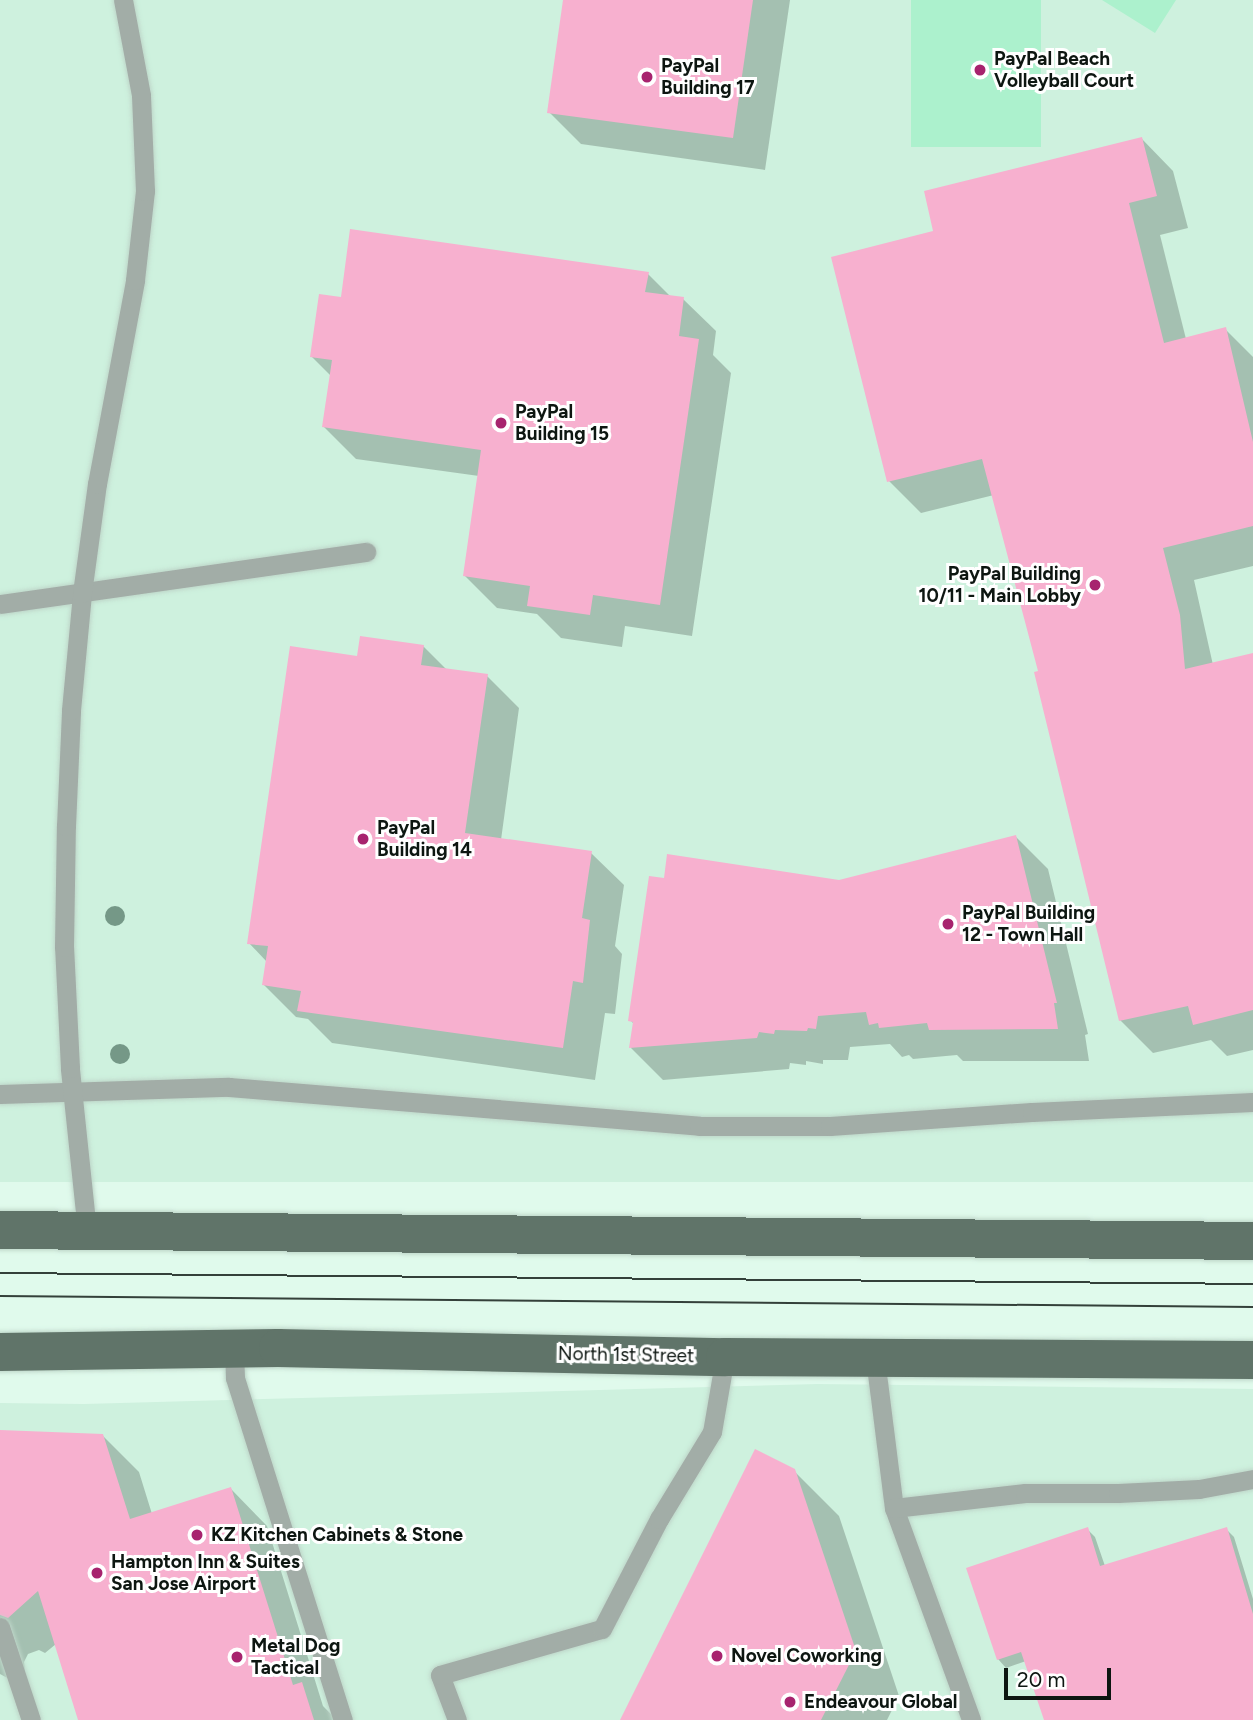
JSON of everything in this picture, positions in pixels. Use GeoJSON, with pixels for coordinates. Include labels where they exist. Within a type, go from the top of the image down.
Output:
{"type":"FeatureCollection","features":[{"type":"Feature","properties":{"kind":"main road"},"geometry":{"type":"LineString","coordinates":[[0,1230],[1253,1241]]}},
{"type":"Feature","properties":{"kind":"main road","name":"North 1st Street"},"geometry":{"type":"LineString","coordinates":[[0,1352],[234,1349],[725,1357],[1253,1360]]}},
{"type":"Feature","properties":{"kind":"lane"},"geometry":{"type":"LineString","coordinates":[[87,1231],[73,1093],[64,947],[66,826],[71,710],[82,593],[97,484],[135,280],[145,191],[141,94],[123,0]]}},
{"type":"Feature","properties":{"kind":"lane"},"geometry":{"type":"LineString","coordinates":[[0,604],[366,552]]}},
{"type":"Feature","properties":{"kind":"lane"},"geometry":{"type":"LineString","coordinates":[[0,1094],[229,1087],[712,1126],[830,1126],[1032,1112],[1253,1102]]}},
{"type":"Feature","properties":{"kind":"lane"},"geometry":{"type":"LineString","coordinates":[[234,1349],[235,1378],[343,1720]]}},
{"type":"Feature","properties":{"kind":"lane"},"geometry":{"type":"LineString","coordinates":[[457,1720],[440,1675],[601,1629],[659,1519],[712,1432],[725,1357]]}},
{"type":"Feature","properties":{"kind":"lane"},"geometry":{"type":"LineString","coordinates":[[875,1358],[894,1508],[971,1720]]}},
{"type":"Feature","properties":{"kind":"lane"},"geometry":{"type":"LineString","coordinates":[[894,1508],[1025,1493],[1118,1493],[1199,1489],[1253,1479]]}},
{"type":"Feature","properties":{"kind":"lane"},"geometry":{"type":"LineString","coordinates":[[0,1627],[31,1720]]}},
{"type":"Feature","properties":{"kind":"shaded area"},"geometry":{"type":"Polygon","coordinates":[[[0,0],[1253,0],[1253,1182],[0,1182],[0,0]]]}},
{"type":"Feature","properties":{"kind":"shaded area"},"geometry":{"type":"Polygon","coordinates":[[[817,1384],[1253,1389],[1253,1720],[0,1720],[0,1403],[84,1404],[817,1384]]]}},
{"type":"Feature","properties":{"kind":"green space","name":"PayPal Beach Volleyball Court"},"geometry":{"type":"Polygon","coordinates":[[[911,0],[1041,0],[1041,147],[911,147],[911,0]]]}},
{"type":"Feature","properties":{"kind":"green space"},"geometry":{"type":"Polygon","coordinates":[[[1102,0],[1176,0],[1155,33],[1102,0]]]}},
{"type":"Feature","properties":{"kind":"building","name":"PayPal Building 17"},"geometry":{"type":"Polygon","coordinates":[[[563,0],[753,0],[733,138],[547,113],[563,0]]]}},
{"type":"Feature","properties":{"kind":"building","name":"PayPal Building 10/11 - Main Lobby"},"geometry":{"type":"Polygon","coordinates":[[[1142,137],[1157,196],[1129,203],[1164,343],[1226,327],[1253,442],[1253,526],[1163,548],[1180,615],[1185,669],[1253,653],[1253,1010],[1193,1025],[1188,1006],[1119,1021],[1034,672],[1038,671],[982,459],[887,482],[831,257],[933,231],[924,191],[1142,137]]]}},
{"type":"Feature","properties":{"kind":"building","name":"PayPal Building 15"},"geometry":{"type":"Polygon","coordinates":[[[350,229],[649,272],[645,292],[684,297],[679,336],[699,339],[660,605],[593,595],[590,615],[527,606],[530,586],[463,576],[481,450],[322,427],[332,360],[310,357],[319,294],[341,297],[350,229]]]}},
{"type":"Feature","properties":{"kind":"building","name":"PayPal Building 14"},"geometry":{"type":"Polygon","coordinates":[[[360,636],[424,645],[421,665],[488,674],[465,833],[592,851],[582,918],[590,920],[583,983],[573,981],[563,1048],[297,1011],[301,991],[262,985],[268,946],[247,944],[290,646],[357,656],[360,636]]]}},
{"type":"Feature","properties":{"kind":"building","name":"PayPal Building 12 - Town Hall"},"geometry":{"type":"Polygon","coordinates":[[[1016,835],[1057,1003],[1054,1003],[1058,1029],[929,1030],[927,1023],[879,1028],[878,1023],[869,1025],[866,1012],[818,1016],[816,1029],[808,1028],[807,1031],[775,1030],[774,1034],[759,1032],[757,1038],[629,1048],[633,1022],[628,1021],[649,876],[664,878],[667,854],[839,880],[1016,835]]]}},
{"type":"Feature","properties":{"kind":"building"},"geometry":{"type":"Polygon","coordinates":[[[0,1430],[103,1434],[130,1519],[231,1487],[293,1685],[302,1682],[314,1720],[78,1720],[38,1591],[8,1618],[0,1615],[0,1430]]]}},
{"type":"Feature","properties":{"kind":"building"},"geometry":{"type":"Polygon","coordinates":[[[755,1449],[795,1469],[856,1651],[821,1720],[620,1720],[755,1449]]]}},
{"type":"Feature","properties":{"kind":"building"},"geometry":{"type":"Polygon","coordinates":[[[1088,1527],[1100,1566],[1227,1527],[1253,1614],[1253,1720],[1044,1720],[1021,1652],[997,1660],[966,1568],[1088,1527]]]}},
{"type":"Feature","properties":{"kind":"tram line"},"geometry":{"type":"LineString","coordinates":[[0,1273],[1253,1284]]}},
{"type":"Feature","properties":{"kind":"tram line"},"geometry":{"type":"LineString","coordinates":[[0,1296],[1253,1307]]}},
{"type":"Feature","properties":{"kind":"place","name":"PayPal Beach Volleyball Court"},"geometry":{"type":"Point","coordinates":[980,70]}},
{"type":"Feature","properties":{"kind":"place","name":"PayPal Building 17"},"geometry":{"type":"Point","coordinates":[647,77]}},
{"type":"Feature","properties":{"kind":"place","name":"PayPal Building 15"},"geometry":{"type":"Point","coordinates":[501,423]}},
{"type":"Feature","properties":{"kind":"place","name":"PayPal Building 10/11 - Main Lobby"},"geometry":{"type":"Point","coordinates":[1095,585]}},
{"type":"Feature","properties":{"kind":"place","name":"PayPal Building 14"},"geometry":{"type":"Point","coordinates":[363,839]}},
{"type":"Feature","properties":{"kind":"place","name":"PayPal Building 12 - Town Hall"},"geometry":{"type":"Point","coordinates":[948,924]}},
{"type":"Feature","properties":{"kind":"place","name":"KZ Kitchen Cabinets & Stone"},"geometry":{"type":"Point","coordinates":[197,1535]}},
{"type":"Feature","properties":{"kind":"place","name":"Hampton Inn & Suites San Jose Airport"},"geometry":{"type":"Point","coordinates":[97,1573]}},
{"type":"Feature","properties":{"kind":"place","name":"Novel Coworking"},"geometry":{"type":"Point","coordinates":[717,1656]}},
{"type":"Feature","properties":{"kind":"place","name":"Metal Dog Tactical"},"geometry":{"type":"Point","coordinates":[237,1657]}},
{"type":"Feature","properties":{"kind":"place","name":"Endeavour Global"},"geometry":{"type":"Point","coordinates":[790,1702]}}]}
